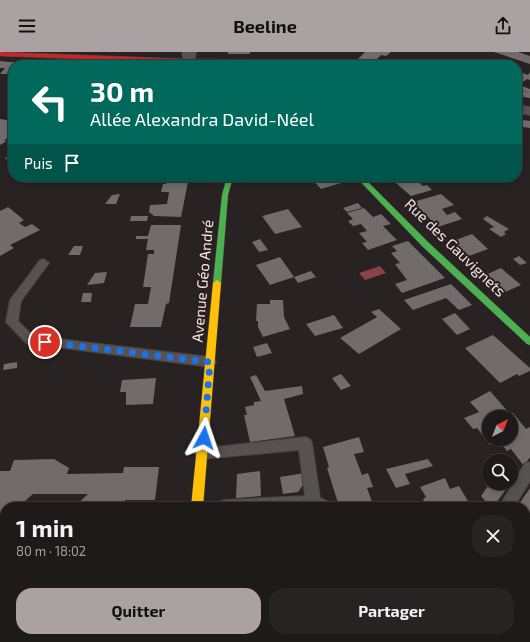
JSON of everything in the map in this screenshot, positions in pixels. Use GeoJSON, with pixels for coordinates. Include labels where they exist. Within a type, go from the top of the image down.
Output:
{"type":"FeatureCollection","features":[{"type":"Feature","properties":{"kind":"street"},"geometry":{"type":"LineString","coordinates":[[0,54],[89,60]]}},
{"type":"Feature","properties":{"kind":"street"},"geometry":{"type":"LineString","coordinates":[[147,60],[189,57],[206,60]]}},
{"type":"Feature","properties":{"kind":"street","name":"Avenue Géo André"},"geometry":{"type":"LineString","coordinates":[[197,502],[225,195],[229,182]]}},
{"type":"Feature","properties":{"kind":"street","name":"Rue des Gauvignets"},"geometry":{"type":"LineString","coordinates":[[364,182],[425,244],[530,342]]}},
{"type":"Feature","properties":{"kind":"lane"},"geometry":{"type":"LineString","coordinates":[[44,263],[16,300],[12,322],[30,340],[210,362]]}},
{"type":"Feature","properties":{"kind":"lane"},"geometry":{"type":"LineString","coordinates":[[202,453],[305,442],[318,502]]}},
{"type":"Feature","properties":{"kind":"lane"},"geometry":{"type":"LineString","coordinates":[[509,502],[530,468]]}},
{"type":"Feature","properties":{"kind":"shaded area"},"geometry":{"type":"Polygon","coordinates":[[[380,266],[386,273],[365,280],[359,273],[380,266]]]}},
{"type":"Feature","properties":{"kind":"building"},"geometry":{"type":"Polygon","coordinates":[[[228,52],[250,52],[250,54],[228,54],[228,52]]]}},
{"type":"Feature","properties":{"kind":"building"},"geometry":{"type":"Polygon","coordinates":[[[365,52],[391,52],[386,56],[381,55],[376,60],[357,60],[365,52]]]}},
{"type":"Feature","properties":{"kind":"building"},"geometry":{"type":"Polygon","coordinates":[[[494,52],[518,52],[530,56],[530,64],[522,60],[494,52]]]}},
{"type":"Feature","properties":{"kind":"building"},"geometry":{"type":"Polygon","coordinates":[[[0,61],[8,62],[8,74],[0,74],[5,68],[0,68],[0,61]]]}},
{"type":"Feature","properties":{"kind":"building"},"geometry":{"type":"Polygon","coordinates":[[[530,72],[530,80],[527,79],[522,83],[522,73],[528,75],[530,72]]]}},
{"type":"Feature","properties":{"kind":"building"},"geometry":{"type":"Polygon","coordinates":[[[522,86],[530,89],[530,93],[522,90],[522,86]]]}},
{"type":"Feature","properties":{"kind":"building"},"geometry":{"type":"Polygon","coordinates":[[[522,91],[530,93],[530,98],[522,97],[522,91]]]}},
{"type":"Feature","properties":{"kind":"building"},"geometry":{"type":"Polygon","coordinates":[[[0,119],[8,120],[8,137],[4,141],[7,141],[0,145],[0,119]]]}},
{"type":"Feature","properties":{"kind":"building"},"geometry":{"type":"Polygon","coordinates":[[[522,120],[530,121],[530,128],[522,127],[522,120]]]}},
{"type":"Feature","properties":{"kind":"building"},"geometry":{"type":"Polygon","coordinates":[[[167,182],[188,182],[181,217],[154,216],[149,212],[150,205],[167,204],[169,192],[161,192],[163,184],[166,184],[167,182]]]}},
{"type":"Feature","properties":{"kind":"building"},"geometry":{"type":"Polygon","coordinates":[[[315,182],[341,183],[321,189],[315,182]]]}},
{"type":"Feature","properties":{"kind":"building"},"geometry":{"type":"Polygon","coordinates":[[[395,182],[419,182],[423,186],[427,185],[432,190],[411,196],[395,182]]]}},
{"type":"Feature","properties":{"kind":"building"},"geometry":{"type":"Polygon","coordinates":[[[120,194],[116,204],[105,204],[112,195],[120,194]]]}},
{"type":"Feature","properties":{"kind":"building"},"geometry":{"type":"Polygon","coordinates":[[[441,194],[454,205],[442,209],[447,215],[455,212],[462,219],[438,227],[413,202],[441,194]]]}},
{"type":"Feature","properties":{"kind":"building"},"geometry":{"type":"Polygon","coordinates":[[[358,203],[362,208],[347,212],[343,208],[358,203]]]}},
{"type":"Feature","properties":{"kind":"building"},"geometry":{"type":"Polygon","coordinates":[[[8,207],[24,220],[19,223],[25,227],[32,224],[40,230],[10,245],[14,248],[0,256],[0,211],[8,207]]]}},
{"type":"Feature","properties":{"kind":"building"},"geometry":{"type":"Polygon","coordinates":[[[364,208],[373,217],[381,214],[391,224],[383,226],[397,240],[368,250],[362,243],[367,242],[359,233],[367,231],[361,224],[353,226],[348,221],[353,219],[347,213],[364,208]]]}},
{"type":"Feature","properties":{"kind":"building"},"geometry":{"type":"Polygon","coordinates":[[[288,209],[302,227],[275,234],[262,216],[288,209]]]}},
{"type":"Feature","properties":{"kind":"building"},"geometry":{"type":"Polygon","coordinates":[[[131,216],[148,216],[147,221],[130,221],[131,216]]]}},
{"type":"Feature","properties":{"kind":"building"},"geometry":{"type":"Polygon","coordinates":[[[487,216],[509,229],[504,232],[506,234],[501,237],[489,229],[494,227],[483,219],[487,216]]]}},
{"type":"Feature","properties":{"kind":"building"},"geometry":{"type":"Polygon","coordinates":[[[151,225],[181,225],[169,303],[166,304],[161,327],[130,327],[135,304],[148,304],[151,287],[143,287],[148,254],[154,254],[154,250],[146,250],[148,239],[136,239],[136,236],[148,236],[151,225]]]}},
{"type":"Feature","properties":{"kind":"building"},"geometry":{"type":"Polygon","coordinates":[[[472,234],[488,249],[469,256],[453,241],[472,234]]]}},
{"type":"Feature","properties":{"kind":"building"},"geometry":{"type":"Polygon","coordinates":[[[260,239],[268,250],[259,252],[252,242],[260,239]]]}},
{"type":"Feature","properties":{"kind":"building"},"geometry":{"type":"Polygon","coordinates":[[[408,241],[445,278],[402,293],[395,284],[407,280],[395,264],[400,263],[391,253],[397,251],[392,246],[408,241]]]}},
{"type":"Feature","properties":{"kind":"building"},"geometry":{"type":"Polygon","coordinates":[[[74,246],[83,246],[80,255],[68,255],[74,246]]]}},
{"type":"Feature","properties":{"kind":"building"},"geometry":{"type":"Polygon","coordinates":[[[519,256],[527,263],[520,265],[513,259],[519,256]]]}},
{"type":"Feature","properties":{"kind":"building"},"geometry":{"type":"Polygon","coordinates":[[[280,257],[294,277],[270,285],[256,265],[280,257]]]}},
{"type":"Feature","properties":{"kind":"building"},"geometry":{"type":"Polygon","coordinates":[[[501,268],[521,285],[503,293],[483,276],[501,268]]]}},
{"type":"Feature","properties":{"kind":"building"},"geometry":{"type":"Polygon","coordinates":[[[311,271],[316,277],[298,283],[294,277],[311,271]]]}},
{"type":"Feature","properties":{"kind":"building"},"geometry":{"type":"Polygon","coordinates":[[[107,272],[104,283],[87,285],[95,273],[107,272]]]}},
{"type":"Feature","properties":{"kind":"building"},"geometry":{"type":"Polygon","coordinates":[[[451,284],[472,305],[459,310],[446,298],[413,310],[404,300],[451,284]]]}},
{"type":"Feature","properties":{"kind":"building"},"geometry":{"type":"Polygon","coordinates":[[[83,293],[92,293],[91,302],[81,302],[83,293]]]}},
{"type":"Feature","properties":{"kind":"building"},"geometry":{"type":"Polygon","coordinates":[[[270,300],[283,300],[284,317],[290,329],[263,337],[258,327],[258,321],[256,321],[257,304],[270,304],[270,300]]]}},
{"type":"Feature","properties":{"kind":"building"},"geometry":{"type":"Polygon","coordinates":[[[379,309],[401,329],[359,354],[340,338],[377,317],[371,312],[379,309]]]}},
{"type":"Feature","properties":{"kind":"building"},"geometry":{"type":"Polygon","coordinates":[[[455,313],[470,329],[457,335],[442,319],[455,313]]]}},
{"type":"Feature","properties":{"kind":"building"},"geometry":{"type":"Polygon","coordinates":[[[334,315],[343,328],[315,336],[306,324],[334,315]]]}},
{"type":"Feature","properties":{"kind":"building"},"geometry":{"type":"Polygon","coordinates":[[[493,335],[530,368],[530,371],[519,376],[517,374],[500,383],[465,348],[493,335]]]}},
{"type":"Feature","properties":{"kind":"building"},"geometry":{"type":"Polygon","coordinates":[[[267,343],[272,353],[257,357],[253,347],[267,343]]]}},
{"type":"Feature","properties":{"kind":"building"},"geometry":{"type":"Polygon","coordinates":[[[17,362],[17,368],[3,370],[4,364],[17,362]]]}},
{"type":"Feature","properties":{"kind":"building"},"geometry":{"type":"Polygon","coordinates":[[[341,374],[351,386],[341,390],[332,378],[341,374]]]}},
{"type":"Feature","properties":{"kind":"building"},"geometry":{"type":"Polygon","coordinates":[[[256,375],[265,391],[302,386],[303,394],[284,399],[295,436],[250,442],[244,415],[247,415],[245,407],[254,405],[254,402],[261,401],[250,377],[256,375]]]}},
{"type":"Feature","properties":{"kind":"building"},"geometry":{"type":"Polygon","coordinates":[[[156,378],[153,404],[126,405],[126,392],[120,392],[122,380],[156,378]]]}},
{"type":"Feature","properties":{"kind":"building"},"geometry":{"type":"Polygon","coordinates":[[[490,391],[507,410],[482,410],[482,435],[477,428],[473,429],[464,418],[479,412],[470,402],[490,391]]]}},
{"type":"Feature","properties":{"kind":"building"},"geometry":{"type":"Polygon","coordinates":[[[518,419],[526,429],[530,427],[530,457],[524,466],[518,458],[518,454],[515,454],[511,449],[507,451],[503,446],[518,446],[518,419]]]}},
{"type":"Feature","properties":{"kind":"building"},"geometry":{"type":"Polygon","coordinates":[[[359,437],[364,452],[354,454],[362,475],[368,473],[373,487],[367,488],[372,502],[338,502],[327,468],[329,467],[323,447],[359,437]]]}},
{"type":"Feature","properties":{"kind":"building"},"geometry":{"type":"Polygon","coordinates":[[[54,459],[69,468],[67,474],[123,473],[124,467],[159,467],[155,500],[79,502],[88,494],[33,494],[24,502],[0,502],[0,471],[10,471],[14,460],[54,459]]]}},
{"type":"Feature","properties":{"kind":"building"},"geometry":{"type":"Polygon","coordinates":[[[428,459],[433,466],[405,474],[410,484],[396,488],[386,469],[428,459]]]}},
{"type":"Feature","properties":{"kind":"building"},"geometry":{"type":"Polygon","coordinates":[[[260,471],[261,496],[236,498],[237,474],[260,471]]]}},
{"type":"Feature","properties":{"kind":"building"},"geometry":{"type":"Polygon","coordinates":[[[305,473],[306,481],[298,492],[283,494],[280,477],[305,473]]]}},
{"type":"Feature","properties":{"kind":"building"},"geometry":{"type":"Polygon","coordinates":[[[445,478],[450,489],[459,486],[469,502],[424,502],[423,499],[426,497],[420,487],[445,478]]]}},
{"type":"Feature","properties":{"kind":"building"},"geometry":{"type":"Polygon","coordinates":[[[530,488],[530,502],[520,502],[530,488]]]}},
{"type":"Feature","properties":{"kind":"building"},"geometry":{"type":"Polygon","coordinates":[[[485,490],[506,490],[497,502],[486,502],[481,496],[485,490]]]}},
{"type":"Feature","properties":{"kind":"traffic: fast"},"geometry":{"type":"LineString","coordinates":[[217,283],[225,195],[229,182]]}},
{"type":"Feature","properties":{"kind":"traffic: fast"},"geometry":{"type":"LineString","coordinates":[[364,182],[425,244],[530,342]]}},
{"type":"Feature","properties":{"kind":"traffic: slow"},"geometry":{"type":"LineString","coordinates":[[197,502],[217,283]]}},
{"type":"Feature","properties":{"kind":"traffic: jam"},"geometry":{"type":"LineString","coordinates":[[0,54],[162,60]]}},
{"type":"Feature","properties":{"kind":"route"},"geometry":{"type":"LineString","coordinates":[[45,342],[210,362],[204,438]]}}]}
